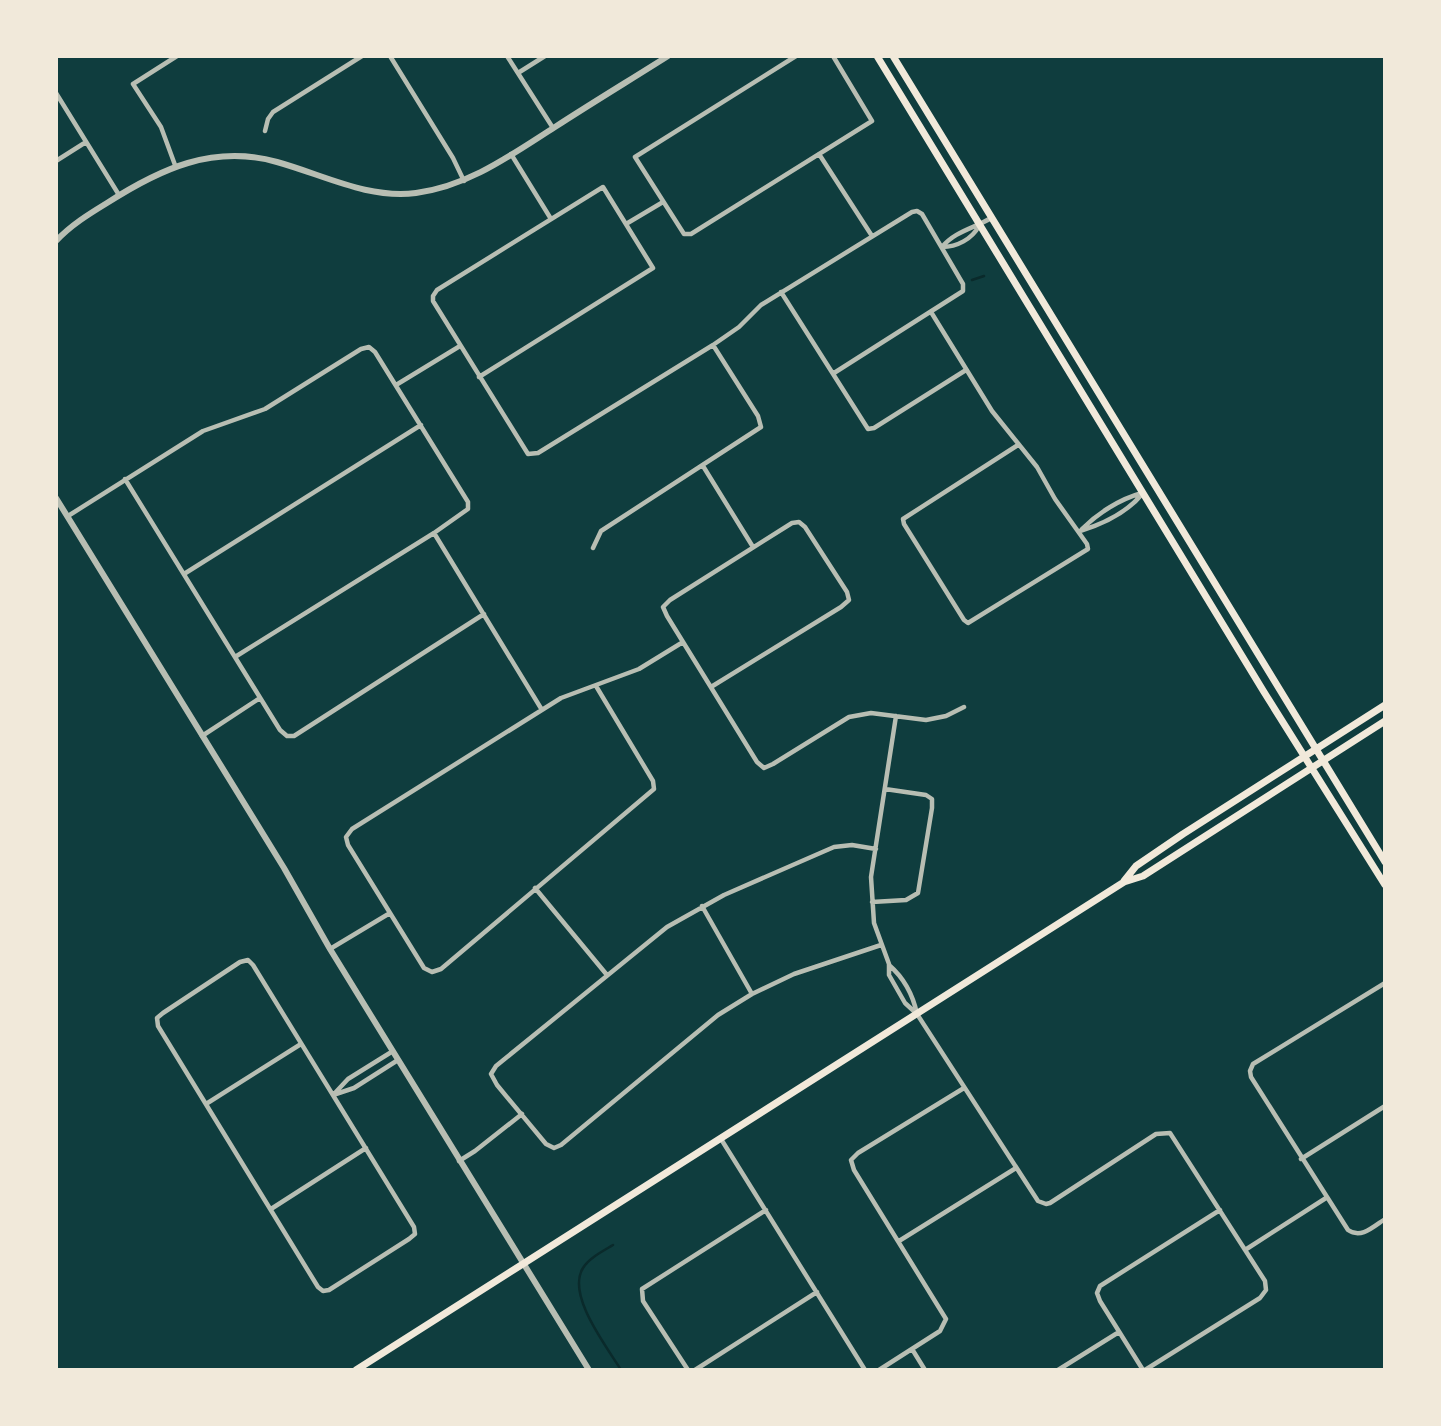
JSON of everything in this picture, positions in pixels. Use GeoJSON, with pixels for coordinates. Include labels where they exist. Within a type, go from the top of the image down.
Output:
{"type":"FeatureCollection","features":[{"type":"Feature","properties":{"kind":"main road"},"geometry":{"type":"LineString","coordinates":[[877,56],[1385,886]]}},
{"type":"Feature","properties":{"kind":"main road"},"geometry":{"type":"LineString","coordinates":[[892,56],[1385,862]]}},
{"type":"Feature","properties":{"kind":"main road"},"geometry":{"type":"LineString","coordinates":[[1186,564],[1198,557]]}},
{"type":"Feature","properties":{"kind":"main road"},"geometry":{"type":"LineString","coordinates":[[1124,882],[1136,866],[1385,705]]}},
{"type":"Feature","properties":{"kind":"main road"},"geometry":{"type":"LineString","coordinates":[[356,1370],[1124,882],[1143,876],[1385,721]]}},
{"type":"Feature","properties":{"kind":"street"},"geometry":{"type":"LineString","coordinates":[[175,165],[161,127],[133,84],[177,56]]}},
{"type":"Feature","properties":{"kind":"street"},"geometry":{"type":"LineString","coordinates":[[265,131],[268,119],[273,113],[362,56]]}},
{"type":"Feature","properties":{"kind":"street"},"geometry":{"type":"LineString","coordinates":[[390,56],[453,158],[464,181]]}},
{"type":"Feature","properties":{"kind":"street"},"geometry":{"type":"LineString","coordinates":[[507,56],[553,128]]}},
{"type":"Feature","properties":{"kind":"street"},"geometry":{"type":"LineString","coordinates":[[518,73],[545,56]]}},
{"type":"Feature","properties":{"kind":"street"},"geometry":{"type":"LineString","coordinates":[[56,241],[73,225],[146,178],[175,165],[218,158],[265,159],[381,194],[415,193],[464,181],[667,56]]}},
{"type":"Feature","properties":{"kind":"street"},"geometry":{"type":"LineString","coordinates":[[796,56],[635,158],[684,234],[691,234],[872,121],[833,56]]}},
{"type":"Feature","properties":{"kind":"street"},"geometry":{"type":"LineString","coordinates":[[56,93],[119,195]]}},
{"type":"Feature","properties":{"kind":"street"},"geometry":{"type":"LineString","coordinates":[[56,161],[86,142]]}},
{"type":"Feature","properties":{"kind":"street"},"geometry":{"type":"LineString","coordinates":[[511,154],[551,219]]}},
{"type":"Feature","properties":{"kind":"street"},"geometry":{"type":"LineString","coordinates":[[819,154],[872,236]]}},
{"type":"Feature","properties":{"kind":"street"},"geometry":{"type":"LineString","coordinates":[[479,377],[653,268],[603,187],[437,290],[433,296],[433,301],[460,346],[479,377],[528,454],[538,453],[713,345],[739,327],[761,304],[917,211],[922,214],[964,284],[963,291],[834,373]]}},
{"type":"Feature","properties":{"kind":"street"},"geometry":{"type":"LineString","coordinates":[[626,224],[663,202]]}},
{"type":"Feature","properties":{"kind":"street"},"geometry":{"type":"LineString","coordinates":[[942,247],[953,247],[975,233],[980,225],[991,218]]}},
{"type":"Feature","properties":{"kind":"street"},"geometry":{"type":"LineString","coordinates":[[781,292],[868,429],[874,428],[966,370]]}},
{"type":"Feature","properties":{"kind":"street"},"geometry":{"type":"LineString","coordinates":[[931,312],[992,411],[1037,467],[1088,549],[968,623],[903,519],[1018,445]]}},
{"type":"Feature","properties":{"kind":"street"},"geometry":{"type":"LineString","coordinates":[[593,548],[601,531],[761,427],[758,416],[713,345]]}},
{"type":"Feature","properties":{"kind":"street"},"geometry":{"type":"LineString","coordinates":[[396,385],[460,346]]}},
{"type":"Feature","properties":{"kind":"street"},"geometry":{"type":"LineString","coordinates":[[68,516],[204,431],[265,410],[361,349],[369,347],[375,352],[468,502],[468,509],[235,657]]}},
{"type":"Feature","properties":{"kind":"street"},"geometry":{"type":"LineString","coordinates":[[184,574],[421,425]]}},
{"type":"Feature","properties":{"kind":"street"},"geometry":{"type":"LineString","coordinates":[[703,466],[753,547]]}},
{"type":"Feature","properties":{"kind":"street"},"geometry":{"type":"LineString","coordinates":[[125,479],[280,730],[287,736],[294,736],[484,614]]}},
{"type":"Feature","properties":{"kind":"street"},"geometry":{"type":"LineString","coordinates":[[1079,531],[1129,496],[1143,492]]}},
{"type":"Feature","properties":{"kind":"street"},"geometry":{"type":"LineString","coordinates":[[1079,531],[1099,526],[1134,504],[1143,492]]}},
{"type":"Feature","properties":{"kind":"street"},"geometry":{"type":"LineString","coordinates":[[56,498],[589,1370]]}},
{"type":"Feature","properties":{"kind":"street"},"geometry":{"type":"LineString","coordinates":[[1113,506],[1117,514]]}},
{"type":"Feature","properties":{"kind":"street"},"geometry":{"type":"LineString","coordinates":[[711,687],[849,600],[847,592],[805,527],[799,522],[792,523],[753,547],[663,607],[683,642],[757,762],[764,768],[849,717],[871,713],[926,720],[946,716],[964,707]]}},
{"type":"Feature","properties":{"kind":"street"},"geometry":{"type":"LineString","coordinates":[[434,533],[542,710]]}},
{"type":"Feature","properties":{"kind":"street"},"geometry":{"type":"LineString","coordinates":[[597,686],[653,781],[654,789],[441,969],[432,972],[424,968],[348,845],[346,836],[352,829],[561,698],[639,669],[683,642]]}},
{"type":"Feature","properties":{"kind":"street"},"geometry":{"type":"LineString","coordinates":[[202,736],[260,698]]}},
{"type":"Feature","properties":{"kind":"street"},"geometry":{"type":"LineString","coordinates":[[896,716],[871,877],[872,902],[881,945],[889,964],[914,998],[917,1014]]}},
{"type":"Feature","properties":{"kind":"street"},"geometry":{"type":"LineString","coordinates":[[872,902],[915,897],[919,890],[932,799],[926,795],[885,789]]}},
{"type":"Feature","properties":{"kind":"street"},"geometry":{"type":"LineString","coordinates":[[876,849],[852,845],[834,847],[702,906],[667,928],[607,975],[496,1066],[491,1074],[546,1144],[554,1148],[718,1015],[752,994],[794,974],[881,945]]}},
{"type":"Feature","properties":{"kind":"street"},"geometry":{"type":"LineString","coordinates":[[535,888],[607,975]]}},
{"type":"Feature","properties":{"kind":"street"},"geometry":{"type":"LineString","coordinates":[[702,906],[752,994]]}},
{"type":"Feature","properties":{"kind":"street"},"geometry":{"type":"LineString","coordinates":[[330,949],[390,913]]}},
{"type":"Feature","properties":{"kind":"street"},"geometry":{"type":"LineString","coordinates":[[248,960],[366,1148],[414,1227],[415,1234],[329,1290],[323,1291],[318,1287],[206,1104],[158,1026],[157,1018],[240,962],[248,960]]}},
{"type":"Feature","properties":{"kind":"street"},"geometry":{"type":"LineString","coordinates":[[889,964],[889,975],[905,1003],[917,1014],[1035,1198],[1041,1203],[1050,1203],[1156,1134],[1167,1132],[1173,1135],[1265,1281],[1266,1290],[1260,1298],[1144,1370],[1100,1301],[1097,1293],[1100,1286],[1220,1210]]}},
{"type":"Feature","properties":{"kind":"street"},"geometry":{"type":"LineString","coordinates":[[1385,983],[1253,1064],[1250,1071],[1251,1077],[1301,1159],[1348,1230],[1354,1234],[1362,1234],[1385,1219]]}},
{"type":"Feature","properties":{"kind":"street"},"geometry":{"type":"LineString","coordinates":[[206,1104],[301,1044]]}},
{"type":"Feature","properties":{"kind":"street"},"geometry":{"type":"LineString","coordinates":[[333,1095],[348,1079],[393,1051]]}},
{"type":"Feature","properties":{"kind":"street"},"geometry":{"type":"LineString","coordinates":[[333,1095],[354,1088],[398,1060]]}},
{"type":"Feature","properties":{"kind":"street"},"geometry":{"type":"LineString","coordinates":[[360,1072],[366,1081]]}},
{"type":"Feature","properties":{"kind":"street"},"geometry":{"type":"LineString","coordinates":[[879,1370],[940,1332],[946,1322],[945,1314],[854,1170],[851,1160],[858,1153],[964,1088]]}},
{"type":"Feature","properties":{"kind":"street"},"geometry":{"type":"LineString","coordinates":[[1301,1159],[1385,1106]]}},
{"type":"Feature","properties":{"kind":"street"},"geometry":{"type":"LineString","coordinates":[[459,1161],[522,1114]]}},
{"type":"Feature","properties":{"kind":"street"},"geometry":{"type":"LineString","coordinates":[[721,1139],[865,1370]]}},
{"type":"Feature","properties":{"kind":"street"},"geometry":{"type":"LineString","coordinates":[[271,1209],[366,1148]]}},
{"type":"Feature","properties":{"kind":"street"},"geometry":{"type":"LineString","coordinates":[[899,1241],[1016,1168]]}},
{"type":"Feature","properties":{"kind":"street"},"geometry":{"type":"LineString","coordinates":[[1245,1250],[1326,1198]]}},
{"type":"Feature","properties":{"kind":"street"},"geometry":{"type":"LineString","coordinates":[[688,1370],[643,1301],[641,1293],[646,1285],[766,1210]]}},
{"type":"Feature","properties":{"kind":"street"},"geometry":{"type":"LineString","coordinates":[[695,1370],[817,1292]]}},
{"type":"Feature","properties":{"kind":"street"},"geometry":{"type":"LineString","coordinates":[[1058,1370],[1119,1332]]}},
{"type":"Feature","properties":{"kind":"street"},"geometry":{"type":"LineString","coordinates":[[912,1349],[925,1370]]}},
{"type":"Feature","properties":{"kind":"waterway"},"geometry":{"type":"LineString","coordinates":[[972,280],[984,276]]}},
{"type":"Feature","properties":{"kind":"waterway"},"geometry":{"type":"LineString","coordinates":[[613,1245],[592,1258],[583,1268],[579,1279],[580,1292],[590,1320],[621,1370]]}}]}
